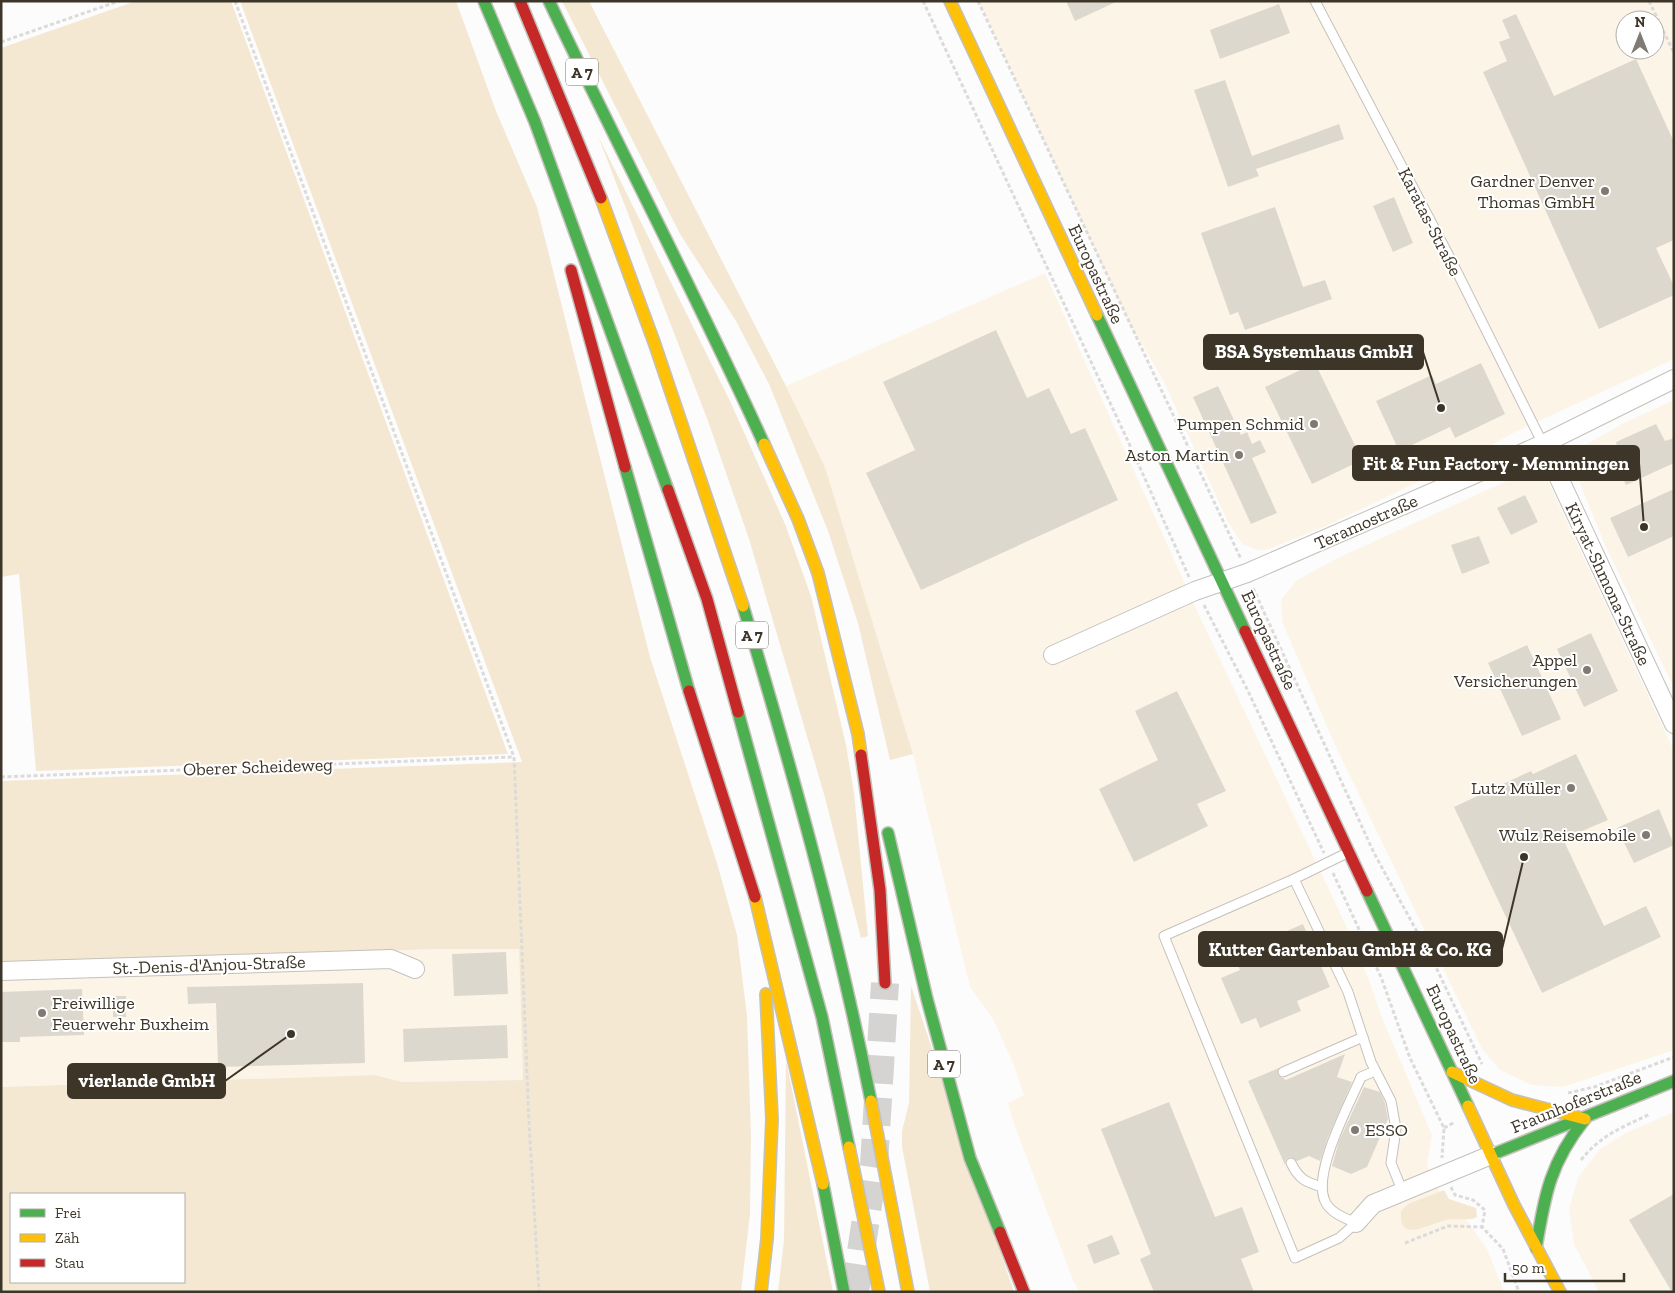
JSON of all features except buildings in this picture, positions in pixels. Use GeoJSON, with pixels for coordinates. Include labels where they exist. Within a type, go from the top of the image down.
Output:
{"type":"FeatureCollection","features":[{"type":"Feature","properties":{"kind":"main road","name":"A 7"},"geometry":{"type":"LineString","coordinates":[[484,1],[535,122],[707,599],[822,1018],[879,1292]]}},
{"type":"Feature","properties":{"kind":"main road","name":"A 7"},"geometry":{"type":"LineString","coordinates":[[520,1],[588,164],[654,342],[735,581],[771,699],[850,995],[908,1292]]}},
{"type":"Feature","properties":{"kind":"main road","name":"A 7"},"geometry":{"type":"LineString","coordinates":[[549,1],[616,142],[718,343],[798,519],[818,573],[858,734],[883,814],[927,999],[970,1158],[1024,1292]]}},
{"type":"Feature","properties":{"kind":"main road","name":"Europastraße"},"geometry":{"type":"LineString","coordinates":[[950,1],[1452,1072],[1536,1248],[1560,1292]]}},
{"type":"Feature","properties":{"kind":"main road"},"geometry":{"type":"LineString","coordinates":[[535,122],[558,224]]}},
{"type":"Feature","properties":{"kind":"main road"},"geometry":{"type":"LineString","coordinates":[[569,261],[664,610],[750,874],[819,1163],[844,1292]]}},
{"type":"Feature","properties":{"kind":"main road","name":"A 7"},"geometry":{"type":"LineString","coordinates":[[858,734],[880,890],[885,983]]}},
{"type":"Feature","properties":{"kind":"main road"},"geometry":{"type":"LineString","coordinates":[[761,1292],[767,1239],[772,1120],[762,926]]}},
{"type":"Feature","properties":{"kind":"main road"},"geometry":{"type":"LineString","coordinates":[[1452,1072],[1512,1100],[1585,1119],[1564,1146],[1554,1166],[1543,1207],[1536,1248]]}},
{"type":"Feature","properties":{"kind":"main road","name":"Fraunhoferstraße"},"geometry":{"type":"LineString","coordinates":[[1492,1155],[1585,1119],[1674,1081]]}},
{"type":"Feature","properties":{"kind":"street","name":"Teramostraße"},"geometry":{"type":"LineString","coordinates":[[1053,655],[1195,591],[1247,573],[1543,444],[1674,379]]}},
{"type":"Feature","properties":{"kind":"street","name":"Kiryat-Shmona-Straße"},"geometry":{"type":"LineString","coordinates":[[1543,444],[1674,724]]}},
{"type":"Feature","properties":{"kind":"street","name":"St.-Denis-d'Anjou-Straße"},"geometry":{"type":"LineString","coordinates":[[1,971],[391,959],[415,969]]}},
{"type":"Feature","properties":{"kind":"street"},"geometry":{"type":"LineString","coordinates":[[1356,1222],[1372,1204],[1402,1190],[1492,1155]]}},
{"type":"Feature","properties":{"kind":"lane","name":"Karatas-Straße"},"geometry":{"type":"LineString","coordinates":[[1315,1],[1443,246],[1543,444]]}},
{"type":"Feature","properties":{"kind":"lane"},"geometry":{"type":"LineString","coordinates":[[1349,852],[1294,879],[1164,936],[1295,1258],[1339,1238],[1356,1222],[1338,1215],[1325,1202],[1322,1187],[1323,1166],[1360,1077],[1375,1070]]}},
{"type":"Feature","properties":{"kind":"lane"},"geometry":{"type":"LineString","coordinates":[[1294,879],[1348,992],[1375,1070],[1391,1101],[1396,1129],[1391,1163],[1402,1190]]}},
{"type":"Feature","properties":{"kind":"lane"},"geometry":{"type":"LineString","coordinates":[[1283,1072],[1363,1037]]}},
{"type":"Feature","properties":{"kind":"lane"},"geometry":{"type":"LineString","coordinates":[[1291,1163],[1298,1176],[1304,1182],[1322,1187]]}},
{"type":"Feature","properties":{"kind":"path"},"geometry":{"type":"LineString","coordinates":[[1,42],[119,1]]}},
{"type":"Feature","properties":{"kind":"path"},"geometry":{"type":"LineString","coordinates":[[236,1],[514,757],[529,1123],[539,1292]]}},
{"type":"Feature","properties":{"kind":"path"},"geometry":{"type":"LineString","coordinates":[[923,1],[1134,452],[1195,591],[1209,612],[1244,683],[1381,977],[1410,1058],[1444,1128],[1442,1167],[1444,1175],[1456,1195],[1473,1200],[1485,1210],[1482,1227]]}},
{"type":"Feature","properties":{"kind":"path"},"geometry":{"type":"LineString","coordinates":[[978,1],[1247,573],[1269,626],[1374,853],[1432,962],[1486,1072]]}},
{"type":"Feature","properties":{"kind":"path"},"geometry":{"type":"LineString","coordinates":[[1649,1],[1674,53]]}},
{"type":"Feature","properties":{"kind":"path","name":"Oberer Scheideweg"},"geometry":{"type":"LineString","coordinates":[[1,777],[514,757]]}},
{"type":"Feature","properties":{"kind":"path"},"geometry":{"type":"LineString","coordinates":[[1565,1094],[1594,1087],[1674,1057]]}},
{"type":"Feature","properties":{"kind":"path"},"geometry":{"type":"LineString","coordinates":[[1405,1243],[1448,1226],[1482,1227],[1503,1249],[1519,1292]]}},
{"type":"Feature","properties":{"kind":"shaded area"},"geometry":{"type":"Polygon","coordinates":[[[136,1],[231,1],[508,754],[36,771],[19,574],[1,577],[1,48],[136,1]]]}},
{"type":"Feature","properties":{"kind":"shaded area"},"geometry":{"type":"Polygon","coordinates":[[[240,1],[456,1],[496,111],[537,207],[650,657],[717,863],[737,935],[747,1016],[751,1136],[750,1214],[741,1292],[1,1292],[1,1087],[375,1075],[403,1082],[523,1080],[519,949],[440,949],[1,963],[1,781],[522,762],[240,1]]]}},
{"type":"Feature","properties":{"kind":"shaded area"},"geometry":{"type":"Polygon","coordinates":[[[562,1],[589,1],[786,386],[825,467],[913,754],[890,760],[858,623],[828,531],[769,384],[736,321],[680,234],[562,1]]]}},
{"type":"Feature","properties":{"kind":"shaded area"},"geometry":{"type":"Polygon","coordinates":[[[979,1],[1674,1],[1674,359],[1515,432],[1470,457],[1326,526],[1266,550],[1257,550],[1242,544],[1228,522],[1163,380],[1129,322],[979,1]]]}},
{"type":"Feature","properties":{"kind":"shaded area"},"geometry":{"type":"Polygon","coordinates":[[[598,136],[730,401],[785,524],[811,596],[846,745],[854,793],[868,936],[861,938],[824,794],[749,539],[708,421],[598,136]]]}},
{"type":"Feature","properties":{"kind":"shaded area"},"geometry":{"type":"Polygon","coordinates":[[[1045,273],[1199,615],[1359,953],[1383,1020],[1432,1135],[1427,1165],[1442,1196],[1461,1212],[1487,1249],[1504,1292],[1080,1292],[1073,1280],[1013,1121],[1008,1103],[1024,1095],[1013,1063],[992,1017],[970,987],[913,754],[825,467],[786,386],[1045,273]]]}},
{"type":"Feature","properties":{"kind":"shaded area"},"geometry":{"type":"Polygon","coordinates":[[[1674,400],[1674,688],[1606,547],[1579,481],[1577,464],[1587,444],[1624,423],[1674,400]]]}},
{"type":"Feature","properties":{"kind":"shaded area"},"geometry":{"type":"Polygon","coordinates":[[[1534,472],[1546,477],[1674,751],[1674,1050],[1563,1087],[1531,1085],[1500,1070],[1482,1049],[1335,745],[1283,624],[1281,600],[1297,580],[1340,557],[1520,475],[1534,472]]]}},
{"type":"Feature","properties":{"kind":"shaded area"},"geometry":{"type":"Polygon","coordinates":[[[440,949],[519,949],[523,1080],[403,1082],[375,1075],[1,1087],[1,963],[440,949]]]}},
{"type":"Feature","properties":{"kind":"shaded area"},"geometry":{"type":"Polygon","coordinates":[[[911,986],[1014,1292],[930,1292],[902,1147],[902,1131],[909,1103],[911,986]]]}},
{"type":"Feature","properties":{"kind":"shaded area"},"geometry":{"type":"Polygon","coordinates":[[[786,1060],[833,1292],[778,1292],[784,1240],[786,1060]]]}},
{"type":"Feature","properties":{"kind":"shaded area"},"geometry":{"type":"Polygon","coordinates":[[[1674,1112],[1674,1292],[1599,1292],[1574,1244],[1569,1209],[1578,1178],[1600,1149],[1626,1133],[1674,1112]]]}},
{"type":"Feature","properties":{"kind":"shaded area"},"geometry":{"type":"Polygon","coordinates":[[[1444,1190],[1449,1199],[1476,1208],[1477,1217],[1446,1220],[1410,1230],[1405,1227],[1401,1221],[1401,1211],[1408,1204],[1444,1190]]]}},
{"type":"Feature","properties":{"kind":"tunnel"},"geometry":{"type":"LineString","coordinates":[[855,1292],[874,1165],[885,983]]}},
{"type":"Feature","properties":{"kind":"traffic: fast"},"geometry":{"type":"LineString","coordinates":[[484,1],[535,122],[668,490]]}},
{"type":"Feature","properties":{"kind":"traffic: fast"},"geometry":{"type":"LineString","coordinates":[[549,1],[712,332],[764,444]]}},
{"type":"Feature","properties":{"kind":"traffic: fast"},"geometry":{"type":"LineString","coordinates":[[1097,315],[1245,631]]}},
{"type":"Feature","properties":{"kind":"traffic: fast"},"geometry":{"type":"LineString","coordinates":[[625,467],[689,691]]}},
{"type":"Feature","properties":{"kind":"traffic: fast"},"geometry":{"type":"LineString","coordinates":[[743,606],[813,852],[844,976],[871,1101]]}},
{"type":"Feature","properties":{"kind":"traffic: fast"},"geometry":{"type":"LineString","coordinates":[[738,712],[822,1017],[849,1147]]}},
{"type":"Feature","properties":{"kind":"traffic: fast"},"geometry":{"type":"LineString","coordinates":[[888,833],[927,999],[970,1158],[1000,1232]]}},
{"type":"Feature","properties":{"kind":"traffic: fast"},"geometry":{"type":"LineString","coordinates":[[1367,891],[1468,1106]]}},
{"type":"Feature","properties":{"kind":"traffic: fast"},"geometry":{"type":"LineString","coordinates":[[1491,1155],[1674,1081]]}},
{"type":"Feature","properties":{"kind":"traffic: fast"},"geometry":{"type":"LineString","coordinates":[[1536,1248],[1546,1195],[1556,1165],[1573,1135],[1585,1119]]}},
{"type":"Feature","properties":{"kind":"traffic: fast"},"geometry":{"type":"LineString","coordinates":[[823,1184],[844,1292]]}},
{"type":"Feature","properties":{"kind":"traffic: slow"},"geometry":{"type":"LineString","coordinates":[[950,1],[1097,315]]}},
{"type":"Feature","properties":{"kind":"traffic: slow"},"geometry":{"type":"LineString","coordinates":[[601,198],[654,342],[743,606]]}},
{"type":"Feature","properties":{"kind":"traffic: slow"},"geometry":{"type":"LineString","coordinates":[[764,444],[798,519],[818,573],[858,734],[861,755]]}},
{"type":"Feature","properties":{"kind":"traffic: slow"},"geometry":{"type":"LineString","coordinates":[[755,897],[823,1184]]}},
{"type":"Feature","properties":{"kind":"traffic: slow"},"geometry":{"type":"LineString","coordinates":[[761,1292],[767,1239],[772,1119],[766,994]]}},
{"type":"Feature","properties":{"kind":"traffic: slow"},"geometry":{"type":"LineString","coordinates":[[1452,1072],[1512,1100],[1585,1119]]}},
{"type":"Feature","properties":{"kind":"traffic: slow"},"geometry":{"type":"LineString","coordinates":[[871,1101],[908,1292]]}},
{"type":"Feature","properties":{"kind":"traffic: slow"},"geometry":{"type":"LineString","coordinates":[[1468,1106],[1514,1205],[1560,1292]]}},
{"type":"Feature","properties":{"kind":"traffic: slow"},"geometry":{"type":"LineString","coordinates":[[849,1147],[879,1292]]}},
{"type":"Feature","properties":{"kind":"traffic: jam"},"geometry":{"type":"LineString","coordinates":[[520,1],[601,198]]}},
{"type":"Feature","properties":{"kind":"traffic: jam"},"geometry":{"type":"LineString","coordinates":[[571,270],[625,467]]}},
{"type":"Feature","properties":{"kind":"traffic: jam"},"geometry":{"type":"LineString","coordinates":[[668,490],[707,599],[738,712]]}},
{"type":"Feature","properties":{"kind":"traffic: jam"},"geometry":{"type":"LineString","coordinates":[[1245,631],[1367,891]]}},
{"type":"Feature","properties":{"kind":"traffic: jam"},"geometry":{"type":"LineString","coordinates":[[689,691],[755,897]]}},
{"type":"Feature","properties":{"kind":"traffic: jam"},"geometry":{"type":"LineString","coordinates":[[861,755],[880,890],[885,983]]}},
{"type":"Feature","properties":{"kind":"traffic: jam"},"geometry":{"type":"LineString","coordinates":[[1000,1232],[1024,1292]]}},
{"type":"Feature","properties":{"kind":"place","name":"Gardner Denver Thomas GmbH"},"geometry":{"type":"Point","coordinates":[1605,191]}},
{"type":"Feature","properties":{"kind":"place","name":"BSA Systemhaus GmbH"},"geometry":{"type":"Point","coordinates":[1441,408]}},
{"type":"Feature","properties":{"kind":"place","name":"Pumpen Schmid"},"geometry":{"type":"Point","coordinates":[1314,424]}},
{"type":"Feature","properties":{"kind":"place","name":"Aston Martin"},"geometry":{"type":"Point","coordinates":[1239,455]}},
{"type":"Feature","properties":{"kind":"place","name":"Fit & Fun Factory - Memmingen"},"geometry":{"type":"Point","coordinates":[1644,527]}},
{"type":"Feature","properties":{"kind":"place","name":"Appel Versicherungen"},"geometry":{"type":"Point","coordinates":[1587,670]}},
{"type":"Feature","properties":{"kind":"place","name":"Lutz Müller"},"geometry":{"type":"Point","coordinates":[1571,788]}},
{"type":"Feature","properties":{"kind":"place","name":"Wulz Reisemobile"},"geometry":{"type":"Point","coordinates":[1646,835]}},
{"type":"Feature","properties":{"kind":"place","name":"Kutter Gartenbau GmbH & Co. KG"},"geometry":{"type":"Point","coordinates":[1524,857]}},
{"type":"Feature","properties":{"kind":"place","name":"Freiwillige Feuerwehr Buxheim"},"geometry":{"type":"Point","coordinates":[42,1013]}},
{"type":"Feature","properties":{"kind":"place","name":"vierlande GmbH"},"geometry":{"type":"Point","coordinates":[291,1034]}},
{"type":"Feature","properties":{"kind":"place","name":"ESSO"},"geometry":{"type":"Point","coordinates":[1355,1130]}}]}
